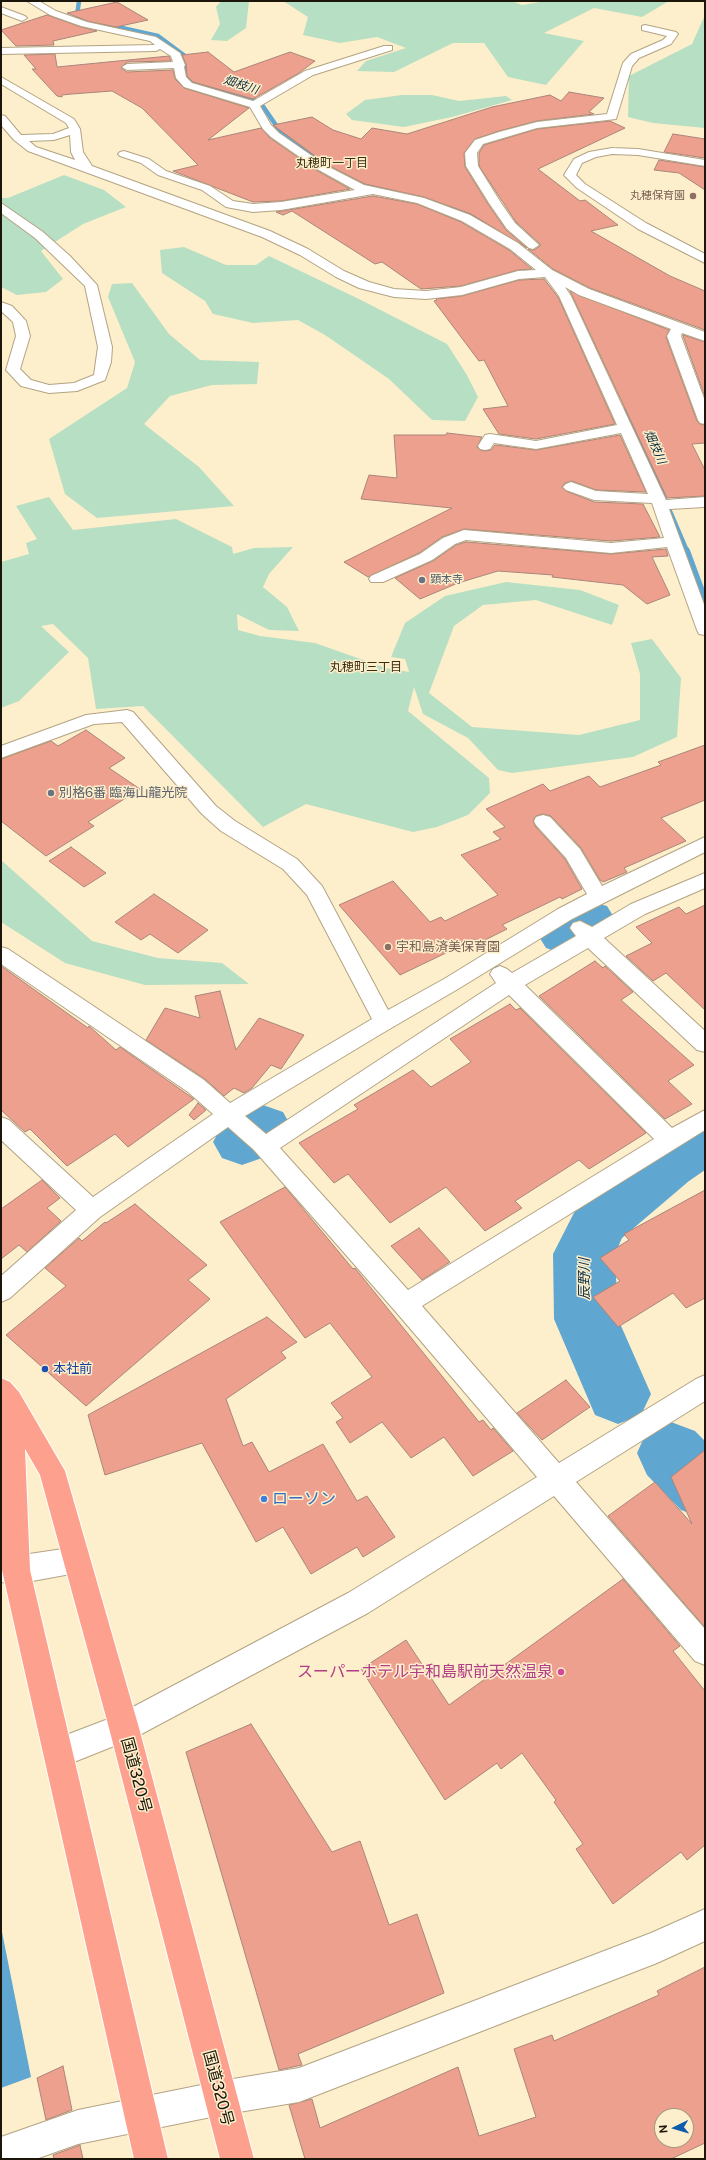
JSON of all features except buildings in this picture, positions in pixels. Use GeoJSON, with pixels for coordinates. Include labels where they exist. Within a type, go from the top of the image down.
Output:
{"type":"FeatureCollection","features":[{"type":"Feature","properties":{"kind":"highway","name":"国道320号"},"geometry":{"type":"LineString","coordinates":[[6,1395],[52,1471],[124,1728],[237,2159]]}},
{"type":"Feature","properties":{"kind":"highway","name":"国道320号"},"geometry":{"type":"LineString","coordinates":[[6,1395],[8,1569],[59,1753],[152,2159]]}},
{"type":"Feature","properties":{"kind":"street"},"geometry":{"type":"LineString","coordinates":[[32,1],[53,13],[84,24],[153,39],[176,55],[180,65],[181,78],[188,85],[259,102],[309,73],[388,48]]}},
{"type":"Feature","properties":{"kind":"street"},"geometry":{"type":"LineString","coordinates":[[1,10],[22,18]]}},
{"type":"Feature","properties":{"kind":"street"},"geometry":{"type":"LineString","coordinates":[[645,28],[673,34],[667,42],[634,56],[627,65],[613,109],[612,117],[537,125],[479,142],[470,153],[472,166],[511,226],[545,254],[550,264],[548,273],[565,296],[626,428],[665,503],[675,542],[705,630]]}},
{"type":"Feature","properties":{"kind":"street"},"geometry":{"type":"LineString","coordinates":[[1,51],[26,52],[166,47]]}},
{"type":"Feature","properties":{"kind":"street"},"geometry":{"type":"LineString","coordinates":[[127,67],[180,65]]}},
{"type":"Feature","properties":{"kind":"street"},"geometry":{"type":"LineString","coordinates":[[1,80],[20,93],[70,121],[75,130],[77,152],[81,160],[88,168]]}},
{"type":"Feature","properties":{"kind":"street"},"geometry":{"type":"LineString","coordinates":[[259,102],[267,127],[275,135],[321,167],[360,188],[420,200],[466,218],[514,246],[548,273],[584,292],[705,337]]}},
{"type":"Feature","properties":{"kind":"street"},"geometry":{"type":"LineString","coordinates":[[1,118],[18,138],[32,149],[88,168],[266,234],[304,252],[340,274],[364,285],[394,293],[426,294],[462,291],[518,275],[548,273]]}},
{"type":"Feature","properties":{"kind":"street"},"geometry":{"type":"LineString","coordinates":[[18,138],[54,137],[75,130]]}},
{"type":"Feature","properties":{"kind":"street"},"geometry":{"type":"LineString","coordinates":[[705,163],[638,152],[612,151],[593,154],[578,160],[570,175],[581,186],[642,226],[705,259]]}},
{"type":"Feature","properties":{"kind":"street"},"geometry":{"type":"LineString","coordinates":[[124,154],[145,161],[162,173],[206,188],[230,204],[253,208],[281,206],[375,191]]}},
{"type":"Feature","properties":{"kind":"street"},"geometry":{"type":"LineString","coordinates":[[1,207],[39,235],[66,259],[91,285],[99,314],[105,347],[104,362],[100,377],[77,387],[49,389],[26,383],[13,370],[23,336],[19,322],[7,309],[1,306]]}},
{"type":"Feature","properties":{"kind":"street"},"geometry":{"type":"LineString","coordinates":[[678,328],[674,336],[705,420]]}},
{"type":"Feature","properties":{"kind":"street"},"geometry":{"type":"LineString","coordinates":[[485,446],[490,438],[536,444],[626,428]]}},
{"type":"Feature","properties":{"kind":"street"},"geometry":{"type":"LineString","coordinates":[[571,487],[594,495],[665,503],[705,502]]}},
{"type":"Feature","properties":{"kind":"street"},"geometry":{"type":"LineString","coordinates":[[377,579],[426,557],[449,541],[464,535],[611,548],[675,542]]}},
{"type":"Feature","properties":{"kind":"street"},"geometry":{"type":"LineString","coordinates":[[1,752],[92,719],[127,716],[209,810],[228,826],[290,864],[315,891],[384,1022]]}},
{"type":"Feature","properties":{"kind":"street"},"geometry":{"type":"LineString","coordinates":[[544,821],[573,854],[598,896]]}},
{"type":"Feature","properties":{"kind":"street"},"geometry":{"type":"LineString","coordinates":[[1,1291],[92,1210],[250,1134],[510,984],[578,926],[598,896],[705,844]]}},
{"type":"Feature","properties":{"kind":"street"},"geometry":{"type":"LineString","coordinates":[[250,1134],[384,1022],[487,962],[578,926],[638,909],[705,880]]}},
{"type":"Feature","properties":{"kind":"street"},"geometry":{"type":"LineString","coordinates":[[578,926],[705,1044]]}},
{"type":"Feature","properties":{"kind":"street"},"geometry":{"type":"LineString","coordinates":[[1,954],[196,1086],[250,1134],[405,1304],[705,1651]]}},
{"type":"Feature","properties":{"kind":"street"},"geometry":{"type":"LineString","coordinates":[[487,962],[671,1141]]}},
{"type":"Feature","properties":{"kind":"street"},"geometry":{"type":"LineString","coordinates":[[405,1304],[705,1119]]}},
{"type":"Feature","properties":{"kind":"street"},"geometry":{"type":"LineString","coordinates":[[1,1126],[92,1210]]}},
{"type":"Feature","properties":{"kind":"street"},"geometry":{"type":"LineString","coordinates":[[59,1753],[124,1728],[358,1604],[705,1387]]}},
{"type":"Feature","properties":{"kind":"street"},"geometry":{"type":"LineString","coordinates":[[8,1569],[76,1560]]}},
{"type":"Feature","properties":{"kind":"street"},"geometry":{"type":"LineString","coordinates":[[1,2154],[78,2127],[221,2098],[299,2085],[657,1947],[705,1925]]}},
{"type":"Feature","properties":{"kind":"green space"},"geometry":{"type":"Polygon","coordinates":[[[221,1],[249,1],[246,28],[227,41],[211,40],[220,24],[216,7],[221,1]]]}},
{"type":"Feature","properties":{"kind":"green space"},"geometry":{"type":"Polygon","coordinates":[[[283,1],[512,1],[522,5],[546,1],[669,1],[642,17],[594,8],[544,33],[584,41],[546,85],[508,77],[484,43],[453,43],[394,72],[357,71],[366,61],[406,48],[377,37],[340,43],[303,35],[308,17],[283,1]]]}},
{"type":"Feature","properties":{"kind":"green space"},"geometry":{"type":"Polygon","coordinates":[[[705,15],[705,128],[653,123],[628,117],[629,76],[692,44],[705,15]]]}},
{"type":"Feature","properties":{"kind":"green space"},"geometry":{"type":"Polygon","coordinates":[[[402,95],[432,95],[459,101],[506,96],[512,100],[452,117],[404,127],[352,120],[346,114],[365,100],[402,95]]]}},
{"type":"Feature","properties":{"kind":"green space"},"geometry":{"type":"Polygon","coordinates":[[[64,175],[104,190],[126,207],[83,224],[41,251],[63,279],[46,292],[17,295],[1,287],[1,198],[8,198],[64,175]]]}},
{"type":"Feature","properties":{"kind":"green space"},"geometry":{"type":"Polygon","coordinates":[[[184,247],[226,265],[256,265],[269,256],[359,299],[447,344],[467,375],[478,397],[465,421],[432,420],[389,379],[325,335],[298,320],[253,323],[213,314],[205,301],[162,273],[160,250],[184,247]]]}},
{"type":"Feature","properties":{"kind":"green space"},"geometry":{"type":"Polygon","coordinates":[[[132,283],[169,334],[200,360],[259,362],[257,384],[212,385],[170,396],[144,424],[199,467],[234,506],[97,518],[65,494],[49,439],[127,388],[135,362],[108,297],[112,284],[132,283]]]}},
{"type":"Feature","properties":{"kind":"green space"},"geometry":{"type":"Polygon","coordinates":[[[49,497],[73,530],[176,519],[232,547],[233,554],[254,548],[293,547],[269,574],[263,587],[287,607],[299,631],[269,630],[237,614],[238,630],[260,636],[315,643],[386,668],[409,672],[405,659],[391,657],[405,623],[445,596],[506,582],[580,590],[619,605],[612,625],[536,600],[483,605],[454,626],[429,693],[472,727],[579,735],[640,720],[640,674],[631,643],[652,639],[681,678],[677,737],[633,757],[512,773],[498,770],[468,738],[423,714],[414,687],[408,711],[489,778],[490,793],[468,815],[437,827],[413,832],[306,804],[263,827],[143,706],[96,709],[88,658],[53,624],[41,626],[69,652],[19,701],[1,708],[1,562],[29,554],[26,543],[37,539],[16,506],[49,497]]]}},
{"type":"Feature","properties":{"kind":"green space"},"geometry":{"type":"Polygon","coordinates":[[[1,860],[92,941],[158,958],[222,963],[249,984],[145,985],[65,963],[1,922],[1,860]]]}},
{"type":"Feature","properties":{"kind":"water"},"geometry":{"type":"Polygon","coordinates":[[[1,1927],[31,2077],[1,2088],[1,1927]]]}},
{"type":"Feature","properties":{"kind":"waterway","name":"畑枝川"},"geometry":{"type":"LineString","coordinates":[[79,1],[77,16],[83,18]]}},
{"type":"Feature","properties":{"kind":"waterway","name":"畑枝川"},"geometry":{"type":"LineString","coordinates":[[104,24],[158,36],[185,56],[189,77],[198,84],[260,102],[282,134],[330,165]]}},
{"type":"Feature","properties":{"kind":"waterway","name":"畑枝川"},"geometry":{"type":"LineString","coordinates":[[362,182],[376,187],[392,189]]}},
{"type":"Feature","properties":{"kind":"waterway","name":"畑枝川"},"geometry":{"type":"LineString","coordinates":[[453,207],[485,221]]}},
{"type":"Feature","properties":{"kind":"waterway","name":"畑枝川"},"geometry":{"type":"LineString","coordinates":[[626,410],[687,552]]}},
{"type":"Feature","properties":{"kind":"waterway","name":"畑枝川"},"geometry":{"type":"LineString","coordinates":[[686,551],[705,602]]}},
{"type":"Feature","properties":{"kind":"waterway"},"geometry":{"type":"LineString","coordinates":[[564,935],[589,919]]}},
{"type":"Feature","properties":{"kind":"waterway"},"geometry":{"type":"LineString","coordinates":[[242,1142],[263,1128]]}},
{"type":"Feature","properties":{"kind":"waterway","name":"辰野川"},"geometry":{"type":"LineString","coordinates":[[618,1394],[586,1319],[584,1254],[600,1221],[668,1164],[705,1141]]}},
{"type":"Feature","properties":{"kind":"waterway","name":"辰野川"},"geometry":{"type":"LineString","coordinates":[[671,1453],[705,1487]]}},
{"type":"Feature","properties":{"kind":"place","name":"丸穂保育園"},"geometry":{"type":"Point","coordinates":[693,196]}},
{"type":"Feature","properties":{"kind":"place","name":"顕本寺"},"geometry":{"type":"Point","coordinates":[422,580]}},
{"type":"Feature","properties":{"kind":"place","name":"別格6番 臨海山龍光院"},"geometry":{"type":"Point","coordinates":[51,793]}},
{"type":"Feature","properties":{"kind":"place","name":"宇和島済美保育園"},"geometry":{"type":"Point","coordinates":[388,947]}},
{"type":"Feature","properties":{"kind":"place","name":"本社前"},"geometry":{"type":"Point","coordinates":[45,1369]}},
{"type":"Feature","properties":{"kind":"place","name":"ローソン"},"geometry":{"type":"Point","coordinates":[264,1499]}},
{"type":"Feature","properties":{"kind":"place","name":"スーパーホテル宇和島駅前天然温泉"},"geometry":{"type":"Point","coordinates":[561,1672]}},
{"type":"Feature","properties":{"kind":"district","name":"丸穂町一丁目"},"geometry":{"type":"Point","coordinates":[332,163]}},
{"type":"Feature","properties":{"kind":"district","name":"丸穂町三丁目"},"geometry":{"type":"Point","coordinates":[366,667]}}]}
